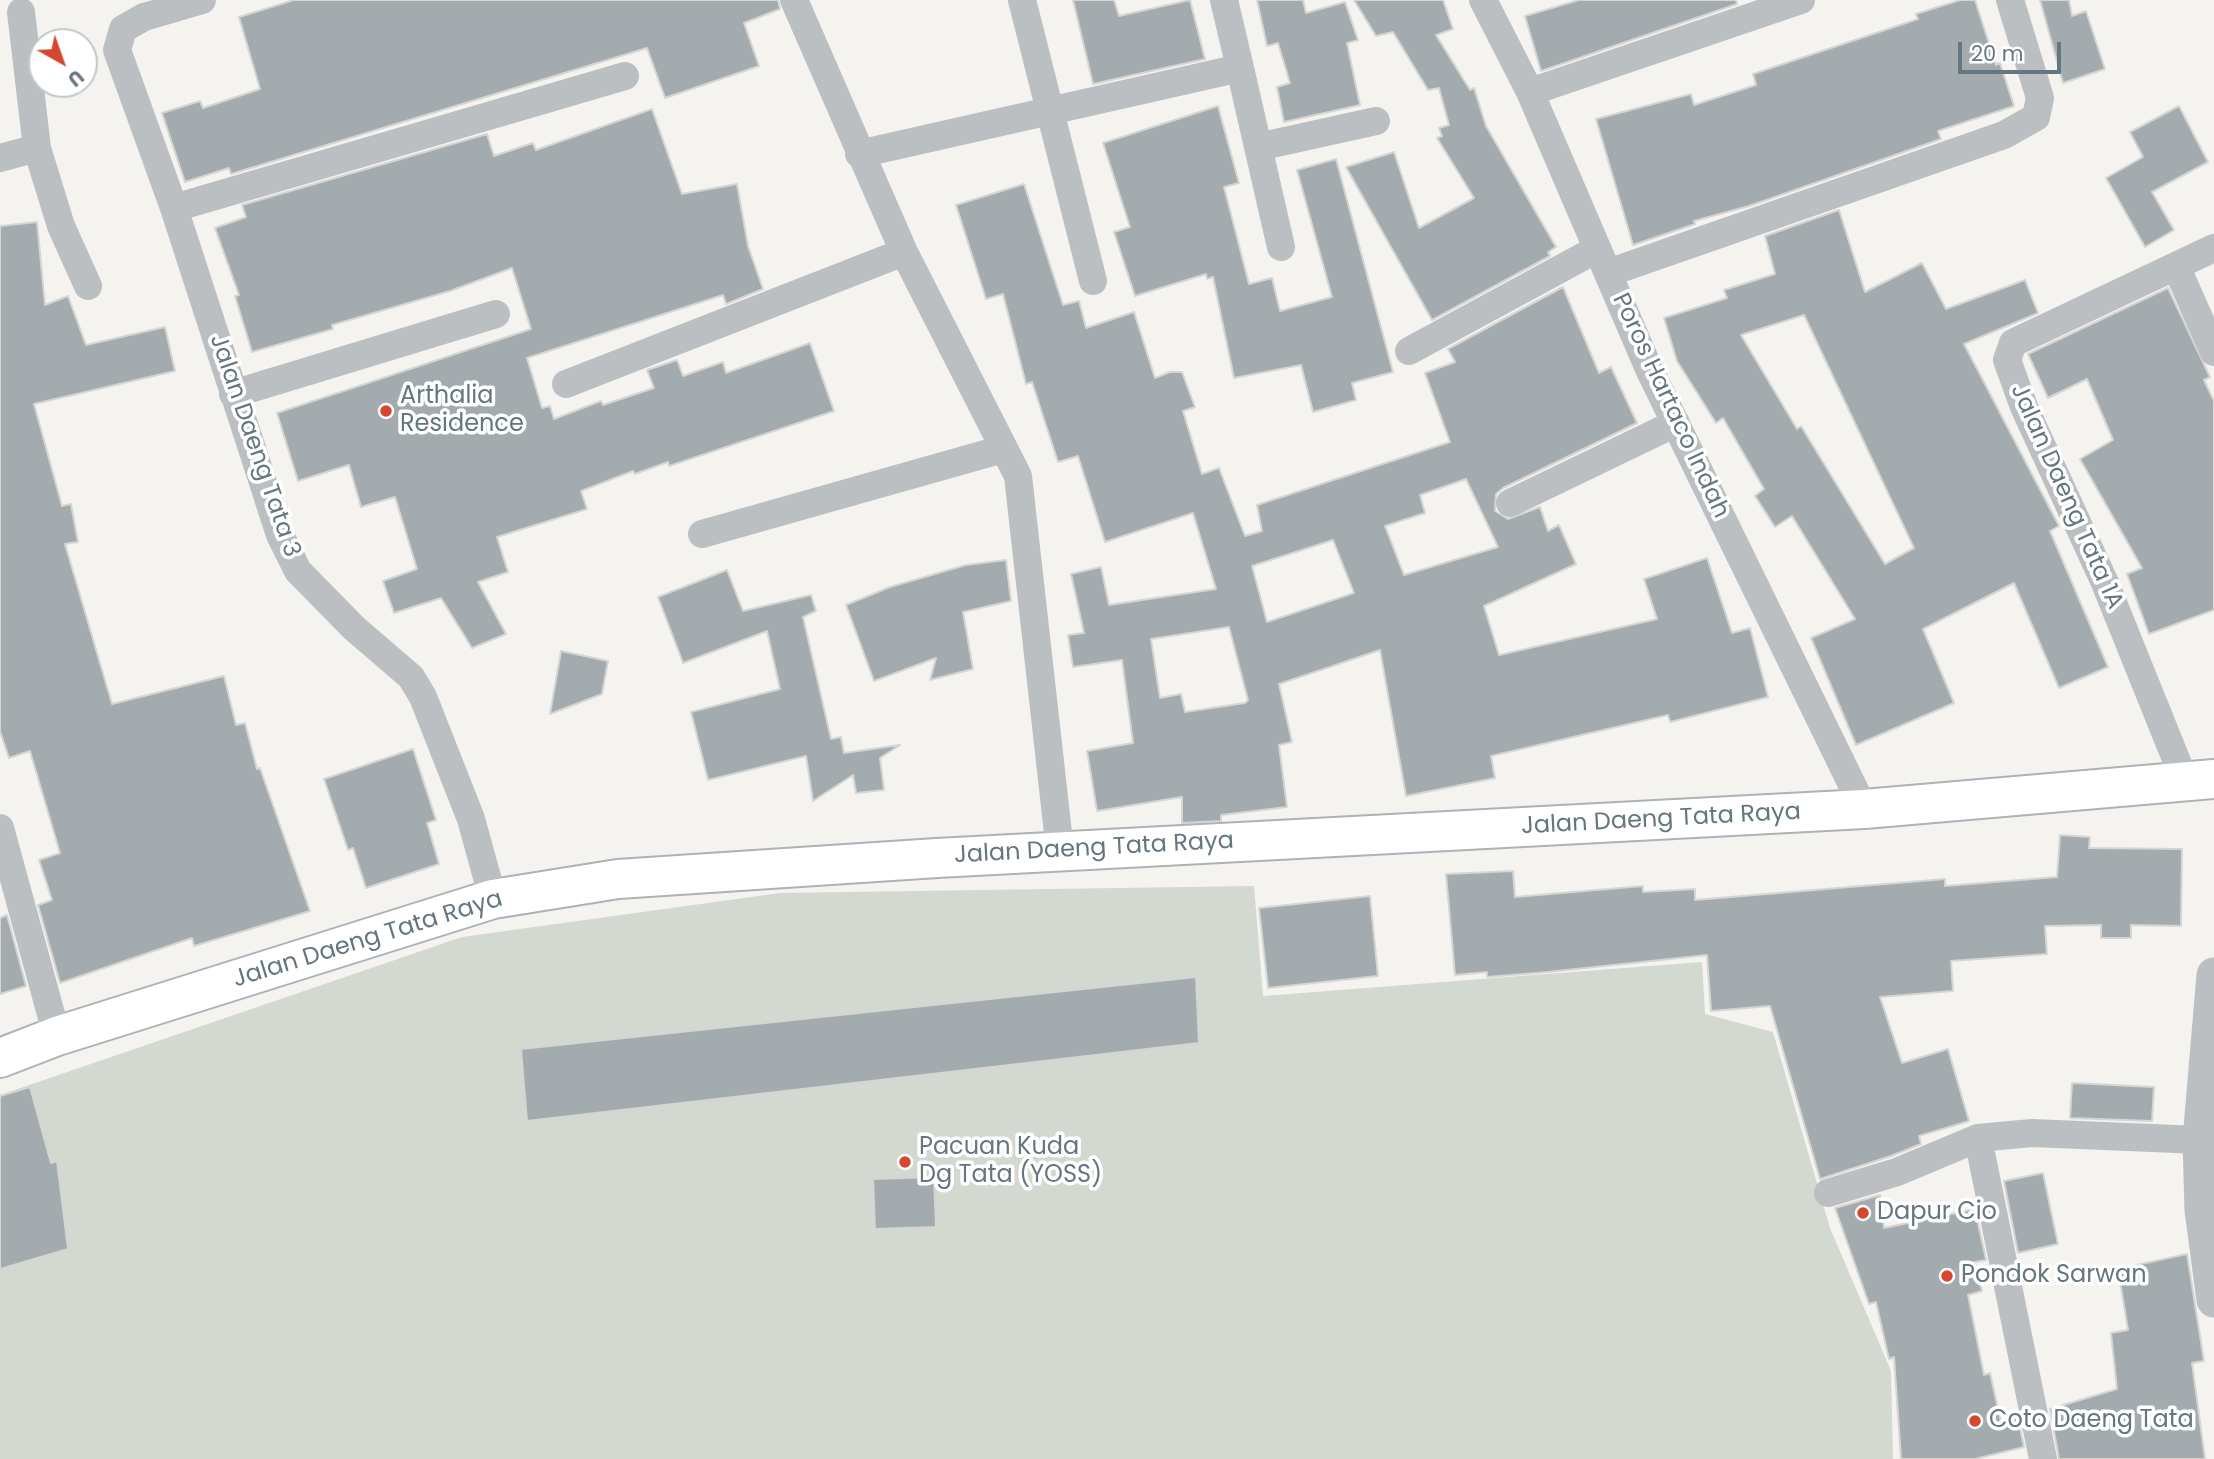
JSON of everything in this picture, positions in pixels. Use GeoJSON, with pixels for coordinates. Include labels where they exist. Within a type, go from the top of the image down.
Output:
{"type":"FeatureCollection","features":[{"type":"Feature","properties":{"kind":"main road","name":"Jalan Daeng Tata Raya"},"geometry":{"type":"LineString","coordinates":[[0,1058],[57,1036],[493,898],[618,878],[1060,851],[1864,809],[2199,779]]}},
{"type":"Feature","properties":{"kind":"street","name":"Jalan Daeng Tata 3"},"geometry":{"type":"LineString","coordinates":[[202,0],[144,17],[123,29],[117,50],[174,208],[280,535],[298,571],[346,621],[411,677],[423,697],[471,819],[493,898]]}},
{"type":"Feature","properties":{"kind":"street"},"geometry":{"type":"LineString","coordinates":[[794,0],[859,155],[904,252],[1018,476],[1060,851]]}},
{"type":"Feature","properties":{"kind":"street"},"geometry":{"type":"LineString","coordinates":[[1022,0],[1093,281]]}},
{"type":"Feature","properties":{"kind":"street"},"geometry":{"type":"LineString","coordinates":[[1224,0],[1281,247]]}},
{"type":"Feature","properties":{"kind":"street","name":"Poros Hartaco Indah"},"geometry":{"type":"LineString","coordinates":[[1483,0],[1530,92],[1676,423],[1864,809]]}},
{"type":"Feature","properties":{"kind":"street"},"geometry":{"type":"LineString","coordinates":[[1530,92],[1801,0]]}},
{"type":"Feature","properties":{"kind":"street"},"geometry":{"type":"LineString","coordinates":[[1409,351],[1603,261],[2004,135],[2036,117],[2040,110],[2040,98],[2010,0]]}},
{"type":"Feature","properties":{"kind":"street"},"geometry":{"type":"LineString","coordinates":[[21,12],[37,148],[61,226],[88,286]]}},
{"type":"Feature","properties":{"kind":"street"},"geometry":{"type":"LineString","coordinates":[[859,155],[1240,68]]}},
{"type":"Feature","properties":{"kind":"street"},"geometry":{"type":"LineString","coordinates":[[174,208],[625,76]]}},
{"type":"Feature","properties":{"kind":"street"},"geometry":{"type":"LineString","coordinates":[[1258,147],[1376,121]]}},
{"type":"Feature","properties":{"kind":"street"},"geometry":{"type":"LineString","coordinates":[[0,158],[37,148]]}},
{"type":"Feature","properties":{"kind":"street","name":"Jalan Daeng Tata 1A"},"geometry":{"type":"LineString","coordinates":[[2199,779],[2024,407],[2007,360],[2013,343],[2214,248]]}},
{"type":"Feature","properties":{"kind":"street"},"geometry":{"type":"LineString","coordinates":[[566,384],[904,252]]}},
{"type":"Feature","properties":{"kind":"street"},"geometry":{"type":"LineString","coordinates":[[2176,266],[2214,352]]}},
{"type":"Feature","properties":{"kind":"street"},"geometry":{"type":"LineString","coordinates":[[233,394],[496,314]]}},
{"type":"Feature","properties":{"kind":"street"},"geometry":{"type":"LineString","coordinates":[[1510,503],[1676,423]]}},
{"type":"Feature","properties":{"kind":"street"},"geometry":{"type":"LineString","coordinates":[[702,534],[1003,449]]}},
{"type":"Feature","properties":{"kind":"street"},"geometry":{"type":"LineString","coordinates":[[0,828],[57,1036]]}},
{"type":"Feature","properties":{"kind":"street"},"geometry":{"type":"LineString","coordinates":[[2214,975],[2200,1140],[2202,1210],[2214,1300]]}},
{"type":"Feature","properties":{"kind":"street"},"geometry":{"type":"LineString","coordinates":[[1828,1193],[1897,1172],[1978,1138],[2032,1133],[2200,1140]]}},
{"type":"Feature","properties":{"kind":"street"},"geometry":{"type":"LineString","coordinates":[[1978,1138],[2043,1459]]}},
{"type":"Feature","properties":{"kind":"shaded area","name":"Pacuan Kuda Dg Tata (YOSS)"},"geometry":{"type":"Polygon","coordinates":[[[1254,886],[1263,996],[1702,962],[1705,1014],[1773,1032],[1830,1228],[1891,1371],[1893,1459],[0,1459],[0,1095],[462,937],[780,893],[1254,886]]]}},
{"type":"Feature","properties":{"kind":"building"},"geometry":{"type":"Polygon","coordinates":[[[294,0],[778,0],[780,9],[744,23],[759,66],[665,98],[647,48],[231,174],[229,168],[185,182],[162,113],[200,101],[203,108],[260,89],[239,17],[294,0]]]}},
{"type":"Feature","properties":{"kind":"building"},"geometry":{"type":"Polygon","coordinates":[[[1073,0],[1114,0],[1119,16],[1190,0],[1205,59],[1093,84],[1073,0]]]}},
{"type":"Feature","properties":{"kind":"building"},"geometry":{"type":"Polygon","coordinates":[[[1257,0],[1303,0],[1306,13],[1345,2],[1358,40],[1347,43],[1360,105],[1284,122],[1277,87],[1290,83],[1278,43],[1267,46],[1257,0]]]}},
{"type":"Feature","properties":{"kind":"building"},"geometry":{"type":"Polygon","coordinates":[[[1354,0],[1443,0],[1453,29],[1436,35],[1470,90],[1474,88],[1486,126],[1556,247],[1548,252],[1550,256],[1432,320],[1346,167],[1394,152],[1419,228],[1474,198],[1437,138],[1442,136],[1439,128],[1449,125],[1439,88],[1428,90],[1393,32],[1376,36],[1354,0]]]}},
{"type":"Feature","properties":{"kind":"building"},"geometry":{"type":"Polygon","coordinates":[[[1579,0],[1736,0],[1737,4],[1541,71],[1525,16],[1579,0]]]}},
{"type":"Feature","properties":{"kind":"building"},"geometry":{"type":"Polygon","coordinates":[[[1960,0],[1975,0],[1996,65],[2000,63],[2014,106],[1938,131],[1941,139],[1749,206],[1694,221],[1695,224],[1633,245],[1596,119],[1691,94],[1694,105],[1756,85],[1753,74],[1918,19],[1916,14],[1960,0]]]}},
{"type":"Feature","properties":{"kind":"building"},"geometry":{"type":"Polygon","coordinates":[[[2040,0],[2069,0],[2072,16],[2086,11],[2105,69],[2063,83],[2040,0]]]}},
{"type":"Feature","properties":{"kind":"building"},"geometry":{"type":"Polygon","coordinates":[[[1218,106],[1239,183],[1224,187],[1249,284],[1272,278],[1280,311],[1332,297],[1297,170],[1336,159],[1393,372],[1352,383],[1356,400],[1313,412],[1301,365],[1234,378],[1213,277],[1207,279],[1206,274],[1135,296],[1114,232],[1130,227],[1103,143],[1218,106]]]}},
{"type":"Feature","properties":{"kind":"building"},"geometry":{"type":"Polygon","coordinates":[[[2179,106],[2208,162],[2152,192],[2174,230],[2145,247],[2106,178],[2143,157],[2130,132],[2179,106]]]}},
{"type":"Feature","properties":{"kind":"building"},"geometry":{"type":"Polygon","coordinates":[[[652,109],[682,194],[737,184],[748,246],[763,289],[726,304],[723,295],[527,358],[542,408],[550,406],[554,419],[601,401],[603,405],[654,388],[647,370],[677,360],[683,376],[723,362],[726,373],[810,343],[834,411],[669,466],[668,462],[635,474],[633,471],[581,491],[587,509],[497,537],[508,572],[478,582],[506,634],[472,648],[441,598],[394,613],[383,581],[417,569],[395,497],[361,507],[349,465],[298,481],[277,413],[531,329],[512,268],[450,291],[332,325],[333,329],[252,352],[235,296],[239,295],[215,228],[246,217],[242,205],[487,134],[494,156],[533,143],[536,150],[652,109]]]}},
{"type":"Feature","properties":{"kind":"building"},"geometry":{"type":"Polygon","coordinates":[[[1024,184],[1063,305],[1079,301],[1086,328],[1134,312],[1155,378],[1170,372],[1182,372],[1195,407],[1183,411],[1202,474],[1219,468],[1245,536],[1262,531],[1257,505],[1450,442],[1425,373],[1455,362],[1448,349],[1563,287],[1599,373],[1611,367],[1637,423],[1503,488],[1496,494],[1495,511],[1508,519],[1540,507],[1548,531],[1559,525],[1576,564],[1484,606],[1499,655],[1657,619],[1644,579],[1707,558],[1732,633],[1750,628],[1768,697],[1670,722],[1668,715],[1491,756],[1495,778],[1406,796],[1380,650],[1279,684],[1292,742],[1279,745],[1287,807],[1221,815],[1221,821],[1182,823],[1182,797],[1097,811],[1087,751],[1133,743],[1122,660],[1073,667],[1068,635],[1084,633],[1071,574],[1101,567],[1109,605],[1216,589],[1193,513],[1105,542],[1078,456],[1058,462],[1032,382],[1026,384],[1003,294],[986,299],[956,205],[1024,184]],[[1466,479],[1420,495],[1425,513],[1385,526],[1404,575],[1498,547],[1466,479]],[[1333,540],[1252,566],[1267,622],[1354,593],[1333,540]],[[1229,627],[1151,639],[1160,698],[1181,694],[1185,712],[1245,703],[1248,700],[1229,627]]]}},
{"type":"Feature","properties":{"kind":"building"},"geometry":{"type":"Polygon","coordinates":[[[1839,210],[1865,292],[1922,263],[1946,309],[2025,280],[2038,313],[1964,344],[2059,526],[2050,531],[2108,667],[2059,688],[2014,583],[1923,629],[1954,703],[1856,745],[1811,638],[1855,619],[1792,516],[1775,527],[1755,496],[1764,489],[1723,418],[1716,423],[1677,361],[1664,318],[1727,298],[1724,290],[1775,274],[1765,236],[1839,210]],[[1804,315],[1741,335],[1797,429],[1801,426],[1885,564],[1914,548],[1804,315]]]}},
{"type":"Feature","properties":{"kind":"building"},"geometry":{"type":"Polygon","coordinates":[[[37,222],[45,305],[68,296],[86,345],[165,327],[175,371],[34,404],[62,506],[71,504],[78,542],[65,544],[112,704],[224,676],[236,725],[245,723],[257,769],[260,768],[310,911],[194,946],[192,938],[60,983],[38,905],[52,900],[39,860],[60,853],[30,751],[9,758],[0,731],[0,226],[37,222]]]}},
{"type":"Feature","properties":{"kind":"building"},"geometry":{"type":"Polygon","coordinates":[[[2168,288],[2210,377],[2204,380],[2214,401],[2214,610],[2149,634],[2127,574],[2142,568],[2080,459],[2113,440],[2087,379],[2048,398],[2028,354],[2168,288]]]}},
{"type":"Feature","properties":{"kind":"building"},"geometry":{"type":"Polygon","coordinates":[[[1006,560],[1011,601],[963,612],[973,669],[930,680],[936,658],[874,681],[846,605],[890,587],[966,565],[1006,560]]]}},
{"type":"Feature","properties":{"kind":"building"},"geometry":{"type":"Polygon","coordinates":[[[727,570],[743,611],[811,595],[816,611],[803,617],[831,739],[841,737],[844,753],[900,745],[880,758],[884,790],[856,793],[853,775],[813,801],[806,756],[708,780],[691,712],[780,689],[767,631],[683,663],[658,597],[727,570]]]}},
{"type":"Feature","properties":{"kind":"building"},"geometry":{"type":"Polygon","coordinates":[[[561,651],[608,661],[602,694],[550,714],[561,651]]]}},
{"type":"Feature","properties":{"kind":"building"},"geometry":{"type":"Polygon","coordinates":[[[413,749],[436,820],[427,823],[439,864],[366,888],[353,848],[348,850],[324,779],[413,749]]]}},
{"type":"Feature","properties":{"kind":"building"},"geometry":{"type":"Polygon","coordinates":[[[2060,835],[2090,837],[2089,848],[2182,849],[2181,926],[2131,925],[2131,938],[2101,938],[2101,925],[2045,926],[2047,954],[1951,961],[1953,991],[1880,997],[1902,1063],[1948,1049],[1969,1121],[1919,1136],[1921,1144],[1891,1156],[1820,1179],[1770,1006],[1711,1011],[1707,955],[1487,977],[1487,972],[1455,975],[1446,874],[1513,871],[1515,897],[1643,886],[1643,892],[1695,889],[1695,900],[1945,879],[1945,886],[2057,877],[2060,835]]]}},
{"type":"Feature","properties":{"kind":"building"},"geometry":{"type":"Polygon","coordinates":[[[1370,896],[1378,976],[1268,988],[1259,908],[1370,896]]]}},
{"type":"Feature","properties":{"kind":"building"},"geometry":{"type":"Polygon","coordinates":[[[7,915],[26,986],[0,994],[0,918],[7,915]]]}},
{"type":"Feature","properties":{"kind":"building"},"geometry":{"type":"Polygon","coordinates":[[[1196,977],[1199,1043],[527,1121],[521,1049],[1196,977]]]}},
{"type":"Feature","properties":{"kind":"building"},"geometry":{"type":"Polygon","coordinates":[[[2072,1083],[2154,1087],[2152,1121],[2070,1118],[2072,1083]]]}},
{"type":"Feature","properties":{"kind":"building"},"geometry":{"type":"Polygon","coordinates":[[[30,1087],[51,1163],[57,1161],[68,1249],[0,1269],[0,1096],[30,1087]]]}},
{"type":"Feature","properties":{"kind":"building"},"geometry":{"type":"Polygon","coordinates":[[[2043,1173],[2058,1244],[2018,1253],[2004,1181],[2043,1173]]]}},
{"type":"Feature","properties":{"kind":"building"},"geometry":{"type":"Polygon","coordinates":[[[934,1177],[936,1227],[875,1229],[873,1179],[934,1177]]]}},
{"type":"Feature","properties":{"kind":"building"},"geometry":{"type":"Polygon","coordinates":[[[1880,1195],[1884,1228],[1975,1209],[1986,1260],[1975,1262],[1982,1291],[1968,1295],[1984,1375],[1990,1373],[2001,1422],[2018,1418],[2024,1447],[1975,1459],[1901,1459],[1894,1357],[1889,1359],[1876,1302],[1869,1304],[1835,1208],[1880,1195]]]}},
{"type":"Feature","properties":{"kind":"building"},"geometry":{"type":"Polygon","coordinates":[[[2187,1254],[2204,1361],[2192,1363],[2205,1459],[2059,1459],[2050,1409],[2117,1389],[2111,1333],[2128,1330],[2118,1269],[2187,1254]]]}},
{"type":"Feature","properties":{"kind":"place","name":"Arthalia Residence"},"geometry":{"type":"Point","coordinates":[386,411]}},
{"type":"Feature","properties":{"kind":"place","name":"Pacuan Kuda Dg Tata (YOSS)"},"geometry":{"type":"Point","coordinates":[905,1162]}},
{"type":"Feature","properties":{"kind":"place","name":"Dapur Cio"},"geometry":{"type":"Point","coordinates":[1863,1213]}},
{"type":"Feature","properties":{"kind":"place","name":"Pondok Sarwan"},"geometry":{"type":"Point","coordinates":[1947,1276]}},
{"type":"Feature","properties":{"kind":"place","name":"Coto Daeng Tata"},"geometry":{"type":"Point","coordinates":[1975,1421]}}]}
